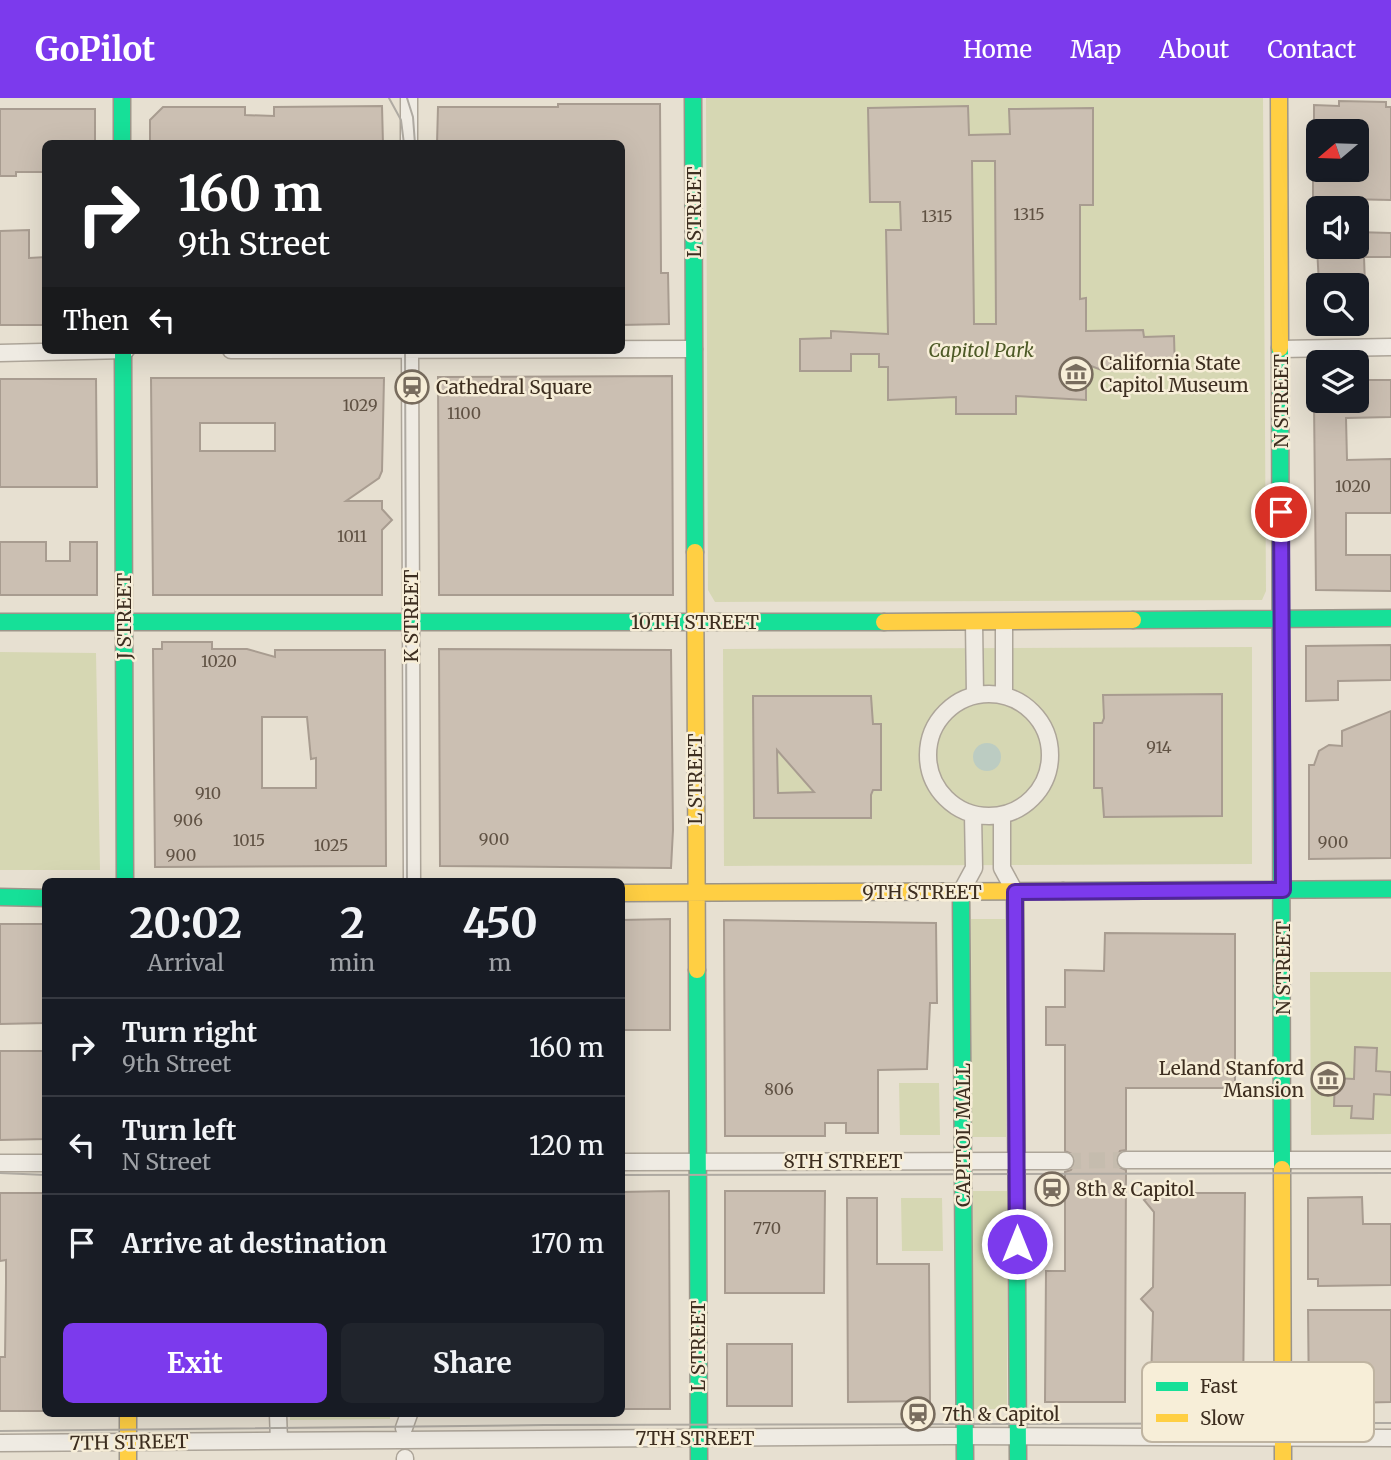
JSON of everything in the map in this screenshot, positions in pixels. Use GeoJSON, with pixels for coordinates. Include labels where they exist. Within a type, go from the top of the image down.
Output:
{"type":"FeatureCollection","features":[{"type":"Feature","properties":{"kind":"main road"},"geometry":{"type":"LineString","coordinates":[[122,98],[122,140]]}},
{"type":"Feature","properties":{"kind":"main road","name":"L STREET"},"geometry":{"type":"LineString","coordinates":[[693,98],[699,1460]]}},
{"type":"Feature","properties":{"kind":"main road","name":"N STREET"},"geometry":{"type":"LineString","coordinates":[[1279,98],[1283,1362]]}},
{"type":"Feature","properties":{"kind":"main road","name":"J STREET"},"geometry":{"type":"LineString","coordinates":[[124,354],[125,878]]}},
{"type":"Feature","properties":{"kind":"main road","name":"10TH STREET"},"geometry":{"type":"LineString","coordinates":[[0,621],[1004,622],[1391,618]]}},
{"type":"Feature","properties":{"kind":"main road","name":"9TH STREET"},"geometry":{"type":"LineString","coordinates":[[625,893],[1391,889]]}},
{"type":"Feature","properties":{"kind":"main road","name":"CAPITOL MALL"},"geometry":{"type":"LineString","coordinates":[[961,892],[965,1460]]}},
{"type":"Feature","properties":{"kind":"main road"},"geometry":{"type":"LineString","coordinates":[[1015,892],[1017,1460]]}},
{"type":"Feature","properties":{"kind":"main road"},"geometry":{"type":"LineString","coordinates":[[0,897],[42,898]]}},
{"type":"Feature","properties":{"kind":"main road"},"geometry":{"type":"LineString","coordinates":[[128,1417],[128,1460]]}},
{"type":"Feature","properties":{"kind":"main road","name":"N STREET"},"geometry":{"type":"LineString","coordinates":[[1283,1442],[1283,1460]]}},
{"type":"Feature","properties":{"kind":"street"},"geometry":{"type":"LineString","coordinates":[[409,98],[409,140]]}},
{"type":"Feature","properties":{"kind":"street"},"geometry":{"type":"LineString","coordinates":[[1281,349],[1391,347]]}},
{"type":"Feature","properties":{"kind":"street"},"geometry":{"type":"LineString","coordinates":[[625,350],[694,349]]}},
{"type":"Feature","properties":{"kind":"street"},"geometry":{"type":"LineString","coordinates":[[0,353],[42,352]]}},
{"type":"Feature","properties":{"kind":"street","name":"K STREET"},"geometry":{"type":"LineString","coordinates":[[410,354],[412,878]]}},
{"type":"Feature","properties":{"kind":"street"},"geometry":{"type":"LineString","coordinates":[[974,622],[975,695]]}},
{"type":"Feature","properties":{"kind":"street"},"geometry":{"type":"LineString","coordinates":[[1004,622],[1004,694]]}},
{"type":"Feature","properties":{"kind":"street"},"geometry":{"type":"LineString","coordinates":[[1004,694],[1020,702],[1036,716],[1046,734],[1050,756],[1047,775],[1036,794],[1022,806],[1002,815],[973,814],[957,806],[943,794],[932,775],[929,756],[932,734],[943,716],[959,702],[975,695],[1004,694]]}},
{"type":"Feature","properties":{"kind":"street","name":"CAPITOL MALL"},"geometry":{"type":"LineString","coordinates":[[961,892],[974,868],[973,814]]}},
{"type":"Feature","properties":{"kind":"street"},"geometry":{"type":"LineString","coordinates":[[1002,815],[1002,868],[1015,892]]}},
{"type":"Feature","properties":{"kind":"street"},"geometry":{"type":"LineString","coordinates":[[1126,1160],[1391,1160]]}},
{"type":"Feature","properties":{"kind":"street","name":"8TH STREET"},"geometry":{"type":"LineString","coordinates":[[625,1162],[1065,1161]]}},
{"type":"Feature","properties":{"kind":"street"},"geometry":{"type":"LineString","coordinates":[[0,1163],[42,1163]]}},
{"type":"Feature","properties":{"kind":"street"},"geometry":{"type":"LineString","coordinates":[[278,1417],[279,1441]]}},
{"type":"Feature","properties":{"kind":"street","name":"7TH STREET"},"geometry":{"type":"LineString","coordinates":[[0,1443],[965,1436],[1142,1437]]}},
{"type":"Feature","properties":{"kind":"green space","name":"Capitol Park"},"geometry":{"type":"Polygon","coordinates":[[[706,98],[1263,98],[1266,591],[1262,600],[715,602],[708,590],[706,98]]]}},
{"type":"Feature","properties":{"kind":"green space"},"geometry":{"type":"Polygon","coordinates":[[[1252,647],[1252,864],[724,866],[723,649],[1252,647]]]}},
{"type":"Feature","properties":{"kind":"green space"},"geometry":{"type":"Polygon","coordinates":[[[0,652],[96,653],[100,870],[0,870],[0,652]]]}},
{"type":"Feature","properties":{"kind":"green space"},"geometry":{"type":"Polygon","coordinates":[[[971,919],[1005,919],[1006,1137],[972,1137],[971,919]]]}},
{"type":"Feature","properties":{"kind":"green space"},"geometry":{"type":"Polygon","coordinates":[[[1310,972],[1391,972],[1391,1134],[1311,1135],[1310,972]]]}},
{"type":"Feature","properties":{"kind":"green space"},"geometry":{"type":"Polygon","coordinates":[[[899,1083],[939,1083],[940,1135],[900,1135],[899,1083]]]}},
{"type":"Feature","properties":{"kind":"green space"},"geometry":{"type":"Polygon","coordinates":[[[973,1191],[1007,1191],[1007,1409],[973,1409],[973,1191]]]}},
{"type":"Feature","properties":{"kind":"green space"},"geometry":{"type":"Polygon","coordinates":[[[901,1198],[942,1198],[943,1251],[902,1251],[901,1198]]]}},
{"type":"Feature","properties":{"kind":"green space"},"geometry":{"type":"Polygon","coordinates":[[[290,1417],[390,1417],[390,1419],[290,1420],[290,1417]]]}},
{"type":"Feature","properties":{"kind":"shaded area"},"geometry":{"type":"Polygon","coordinates":[[[987,743],[997,747],[1001,757],[997,767],[987,771],[977,767],[973,757],[977,747],[987,743]]]}},
{"type":"Feature","properties":{"kind":"building"},"geometry":{"type":"Polygon","coordinates":[[[1339,101],[1386,102],[1386,107],[1391,107],[1391,200],[1369,200],[1369,196],[1313,196],[1313,182],[1369,182],[1369,119],[1314,119],[1314,105],[1339,106],[1339,101]]]}},
{"type":"Feature","properties":{"kind":"building"},"geometry":{"type":"Polygon","coordinates":[[[558,104],[660,104],[661,273],[668,273],[669,324],[625,325],[625,140],[437,140],[438,107],[558,107],[558,104]]]}},
{"type":"Feature","properties":{"kind":"building"},"geometry":{"type":"Polygon","coordinates":[[[382,106],[383,140],[150,140],[150,120],[163,107],[245,107],[245,115],[274,116],[274,107],[382,106]]]}},
{"type":"Feature","properties":{"kind":"building"},"geometry":{"type":"Polygon","coordinates":[[[968,106],[969,135],[1010,134],[1009,109],[1093,108],[1093,205],[1080,205],[1080,299],[1086,298],[1086,331],[1143,330],[1144,337],[1174,336],[1175,371],[1104,371],[1086,364],[1086,400],[1016,396],[1016,414],[956,414],[956,397],[888,400],[888,367],[879,367],[879,354],[851,354],[851,371],[800,371],[800,339],[831,338],[831,331],[888,334],[886,230],[901,230],[900,202],[870,202],[868,108],[968,106]],[[972,161],[974,324],[996,324],[995,161],[972,161]]]}},
{"type":"Feature","properties":{"kind":"building"},"geometry":{"type":"Polygon","coordinates":[[[0,109],[95,109],[95,140],[42,140],[42,172],[16,172],[16,176],[0,176],[0,109]]]}},
{"type":"Feature","properties":{"kind":"building"},"geometry":{"type":"Polygon","coordinates":[[[29,230],[29,258],[42,257],[42,325],[0,325],[0,231],[29,230]]]}},
{"type":"Feature","properties":{"kind":"building"},"geometry":{"type":"Polygon","coordinates":[[[1369,232],[1391,233],[1391,257],[1369,257],[1369,232]]]}},
{"type":"Feature","properties":{"kind":"building"},"geometry":{"type":"Polygon","coordinates":[[[1318,259],[1364,259],[1365,273],[1318,273],[1318,259]]]}},
{"type":"Feature","properties":{"kind":"building"},"geometry":{"type":"Polygon","coordinates":[[[672,376],[673,595],[439,595],[438,377],[672,376]]]}},
{"type":"Feature","properties":{"kind":"building"},"geometry":{"type":"Polygon","coordinates":[[[151,378],[384,378],[382,471],[379,478],[346,501],[382,501],[382,509],[392,520],[382,530],[382,595],[153,595],[151,378]],[[200,423],[200,451],[275,451],[275,423],[200,423]]]}},
{"type":"Feature","properties":{"kind":"building"},"geometry":{"type":"Polygon","coordinates":[[[0,379],[96,379],[97,487],[0,487],[0,379]]]}},
{"type":"Feature","properties":{"kind":"building"},"geometry":{"type":"Polygon","coordinates":[[[1369,380],[1391,380],[1391,417],[1346,418],[1347,460],[1391,459],[1391,513],[1346,513],[1346,555],[1391,555],[1391,591],[1316,590],[1314,413],[1369,413],[1369,380]]]}},
{"type":"Feature","properties":{"kind":"building"},"geometry":{"type":"Polygon","coordinates":[[[0,542],[46,542],[46,561],[70,561],[70,542],[97,542],[97,595],[0,595],[0,542]]]}},
{"type":"Feature","properties":{"kind":"building"},"geometry":{"type":"Polygon","coordinates":[[[162,642],[212,642],[212,649],[247,649],[275,657],[275,650],[385,650],[386,866],[155,867],[153,649],[162,649],[162,642]],[[262,717],[262,788],[316,788],[316,758],[311,759],[307,717],[262,717]]]}},
{"type":"Feature","properties":{"kind":"building"},"geometry":{"type":"Polygon","coordinates":[[[1391,645],[1391,680],[1338,681],[1338,700],[1306,701],[1306,646],[1391,645]]]}},
{"type":"Feature","properties":{"kind":"building"},"geometry":{"type":"Polygon","coordinates":[[[439,649],[671,650],[671,868],[440,866],[439,649]]]}},
{"type":"Feature","properties":{"kind":"building"},"geometry":{"type":"Polygon","coordinates":[[[1222,694],[1222,816],[1104,817],[1102,788],[1094,788],[1094,723],[1102,723],[1104,718],[1103,695],[1222,694]]]}},
{"type":"Feature","properties":{"kind":"building"},"geometry":{"type":"Polygon","coordinates":[[[753,696],[871,696],[873,724],[881,724],[881,790],[873,790],[871,795],[871,818],[754,818],[753,696]],[[777,750],[778,793],[814,792],[777,750]]]}},
{"type":"Feature","properties":{"kind":"building"},"geometry":{"type":"Polygon","coordinates":[[[1391,711],[1391,858],[1309,859],[1309,765],[1314,765],[1319,751],[1329,745],[1342,746],[1342,731],[1391,711]]]}},
{"type":"Feature","properties":{"kind":"building"},"geometry":{"type":"Polygon","coordinates":[[[670,919],[670,1030],[625,1030],[625,920],[670,919]]]}},
{"type":"Feature","properties":{"kind":"building"},"geometry":{"type":"Polygon","coordinates":[[[724,920],[936,923],[937,1003],[930,1003],[927,1069],[878,1070],[878,1133],[846,1133],[846,1123],[825,1123],[825,1136],[725,1136],[724,920]]]}},
{"type":"Feature","properties":{"kind":"building"},"geometry":{"type":"Polygon","coordinates":[[[0,924],[42,924],[42,1023],[0,1024],[0,924]]]}},
{"type":"Feature","properties":{"kind":"building"},"geometry":{"type":"Polygon","coordinates":[[[1105,933],[1235,934],[1235,1088],[1126,1088],[1126,1150],[1120,1151],[1116,1159],[1117,1166],[1126,1170],[1125,1402],[1045,1402],[1046,1271],[1065,1271],[1065,1172],[1071,1170],[1075,1162],[1074,1155],[1065,1151],[1065,1045],[1046,1045],[1046,1007],[1065,1007],[1065,970],[1104,971],[1105,933]]]}},
{"type":"Feature","properties":{"kind":"building"},"geometry":{"type":"Polygon","coordinates":[[[1355,1047],[1377,1048],[1376,1071],[1391,1072],[1391,1095],[1374,1094],[1373,1119],[1351,1118],[1352,1106],[1334,1106],[1335,1078],[1354,1079],[1355,1047]]]}},
{"type":"Feature","properties":{"kind":"building"},"geometry":{"type":"Polygon","coordinates":[[[0,1051],[42,1051],[42,1139],[0,1140],[0,1051]]]}},
{"type":"Feature","properties":{"kind":"building"},"geometry":{"type":"Polygon","coordinates":[[[669,1191],[670,1409],[625,1409],[625,1192],[669,1191]]]}},
{"type":"Feature","properties":{"kind":"building"},"geometry":{"type":"Polygon","coordinates":[[[725,1191],[825,1191],[824,1293],[725,1293],[725,1191]]]}},
{"type":"Feature","properties":{"kind":"building"},"geometry":{"type":"Polygon","coordinates":[[[0,1193],[42,1193],[42,1411],[0,1411],[0,1357],[5,1357],[6,1260],[0,1261],[0,1193]]]}},
{"type":"Feature","properties":{"kind":"building"},"geometry":{"type":"Polygon","coordinates":[[[1156,1193],[1245,1193],[1243,1362],[1152,1362],[1153,1312],[1141,1299],[1153,1287],[1154,1212],[1144,1200],[1156,1193]]]}},
{"type":"Feature","properties":{"kind":"building"},"geometry":{"type":"Polygon","coordinates":[[[1362,1197],[1363,1224],[1391,1224],[1391,1285],[1318,1286],[1318,1279],[1308,1279],[1308,1198],[1362,1197]]]}},
{"type":"Feature","properties":{"kind":"building"},"geometry":{"type":"Polygon","coordinates":[[[847,1198],[877,1198],[877,1264],[929,1264],[930,1401],[848,1402],[847,1198]]]}},
{"type":"Feature","properties":{"kind":"building"},"geometry":{"type":"Polygon","coordinates":[[[1308,1310],[1391,1310],[1391,1402],[1374,1402],[1374,1362],[1309,1362],[1308,1310]]]}},
{"type":"Feature","properties":{"kind":"building"},"geometry":{"type":"Polygon","coordinates":[[[727,1344],[792,1344],[792,1406],[727,1406],[727,1344]]]}},
{"type":"Feature","properties":{"kind":"tunnel"},"geometry":{"type":"LineString","coordinates":[[1065,1161],[1126,1160]]}},
{"type":"Feature","properties":{"kind":"tram line"},"geometry":{"type":"LineString","coordinates":[[389,98],[401,120],[404,140]]}},
{"type":"Feature","properties":{"kind":"tram line"},"geometry":{"type":"LineString","coordinates":[[407,98],[413,117],[415,140]]}},
{"type":"Feature","properties":{"kind":"tram line"},"geometry":{"type":"LineString","coordinates":[[405,354],[407,878]]}},
{"type":"Feature","properties":{"kind":"tram line"},"geometry":{"type":"LineString","coordinates":[[0,1173],[42,1175]]}},
{"type":"Feature","properties":{"kind":"tram line"},"geometry":{"type":"LineString","coordinates":[[625,1175],[1391,1173]]}},
{"type":"Feature","properties":{"kind":"tram line"},"geometry":{"type":"LineString","coordinates":[[1374,1423],[1391,1423]]}},
{"type":"Feature","properties":{"kind":"tram line"},"geometry":{"type":"LineString","coordinates":[[0,1431],[545,1425],[1142,1424]]}},
{"type":"Feature","properties":{"kind":"traffic: fast"},"geometry":{"type":"LineString","coordinates":[[122,98],[122,140]]}},
{"type":"Feature","properties":{"kind":"traffic: fast"},"geometry":{"type":"LineString","coordinates":[[693,98],[695,552]]}},
{"type":"Feature","properties":{"kind":"traffic: fast"},"geometry":{"type":"LineString","coordinates":[[1280,348],[1282,1169]]}},
{"type":"Feature","properties":{"kind":"traffic: fast"},"geometry":{"type":"LineString","coordinates":[[123,354],[125,878]]}},
{"type":"Feature","properties":{"kind":"traffic: fast"},"geometry":{"type":"LineString","coordinates":[[1133,620],[1391,618]]}},
{"type":"Feature","properties":{"kind":"traffic: fast"},"geometry":{"type":"LineString","coordinates":[[0,622],[884,622]]}},
{"type":"Feature","properties":{"kind":"traffic: fast"},"geometry":{"type":"LineString","coordinates":[[1063,891],[1391,889]]}},
{"type":"Feature","properties":{"kind":"traffic: fast"},"geometry":{"type":"LineString","coordinates":[[961,892],[965,1460]]}},
{"type":"Feature","properties":{"kind":"traffic: fast"},"geometry":{"type":"LineString","coordinates":[[1015,892],[1018,1460]]}},
{"type":"Feature","properties":{"kind":"traffic: fast"},"geometry":{"type":"LineString","coordinates":[[0,897],[42,898]]}},
{"type":"Feature","properties":{"kind":"traffic: fast"},"geometry":{"type":"LineString","coordinates":[[697,970],[699,1460]]}},
{"type":"Feature","properties":{"kind":"traffic: slow"},"geometry":{"type":"LineString","coordinates":[[1279,98],[1280,348]]}},
{"type":"Feature","properties":{"kind":"traffic: slow"},"geometry":{"type":"LineString","coordinates":[[695,552],[697,970]]}},
{"type":"Feature","properties":{"kind":"traffic: slow"},"geometry":{"type":"LineString","coordinates":[[884,622],[1133,620]]}},
{"type":"Feature","properties":{"kind":"traffic: slow"},"geometry":{"type":"LineString","coordinates":[[625,893],[1063,891]]}},
{"type":"Feature","properties":{"kind":"traffic: slow"},"geometry":{"type":"LineString","coordinates":[[1282,1169],[1283,1362]]}},
{"type":"Feature","properties":{"kind":"traffic: slow"},"geometry":{"type":"LineString","coordinates":[[128,1417],[128,1460]]}},
{"type":"Feature","properties":{"kind":"traffic: slow"},"geometry":{"type":"LineString","coordinates":[[1283,1442],[1283,1460]]}},
{"type":"Feature","properties":{"kind":"place","name":"California State Capitol Museum"},"geometry":{"type":"Point","coordinates":[1076,374]}},
{"type":"Feature","properties":{"kind":"place","name":"Cathedral Square"},"geometry":{"type":"Point","coordinates":[412,387]}},
{"type":"Feature","properties":{"kind":"place","name":"Leland Stanford Mansion"},"geometry":{"type":"Point","coordinates":[1328,1079]}},
{"type":"Feature","properties":{"kind":"place","name":"8th & Capitol"},"geometry":{"type":"Point","coordinates":[1052,1189]}},
{"type":"Feature","properties":{"kind":"place","name":"7th & Capitol"},"geometry":{"type":"Point","coordinates":[918,1414]}},
{"type":"Feature","properties":{"kind":"route"},"geometry":{"type":"LineString","coordinates":[[1017,1244],[1015,892],[1283,890],[1281,512]]}}]}
